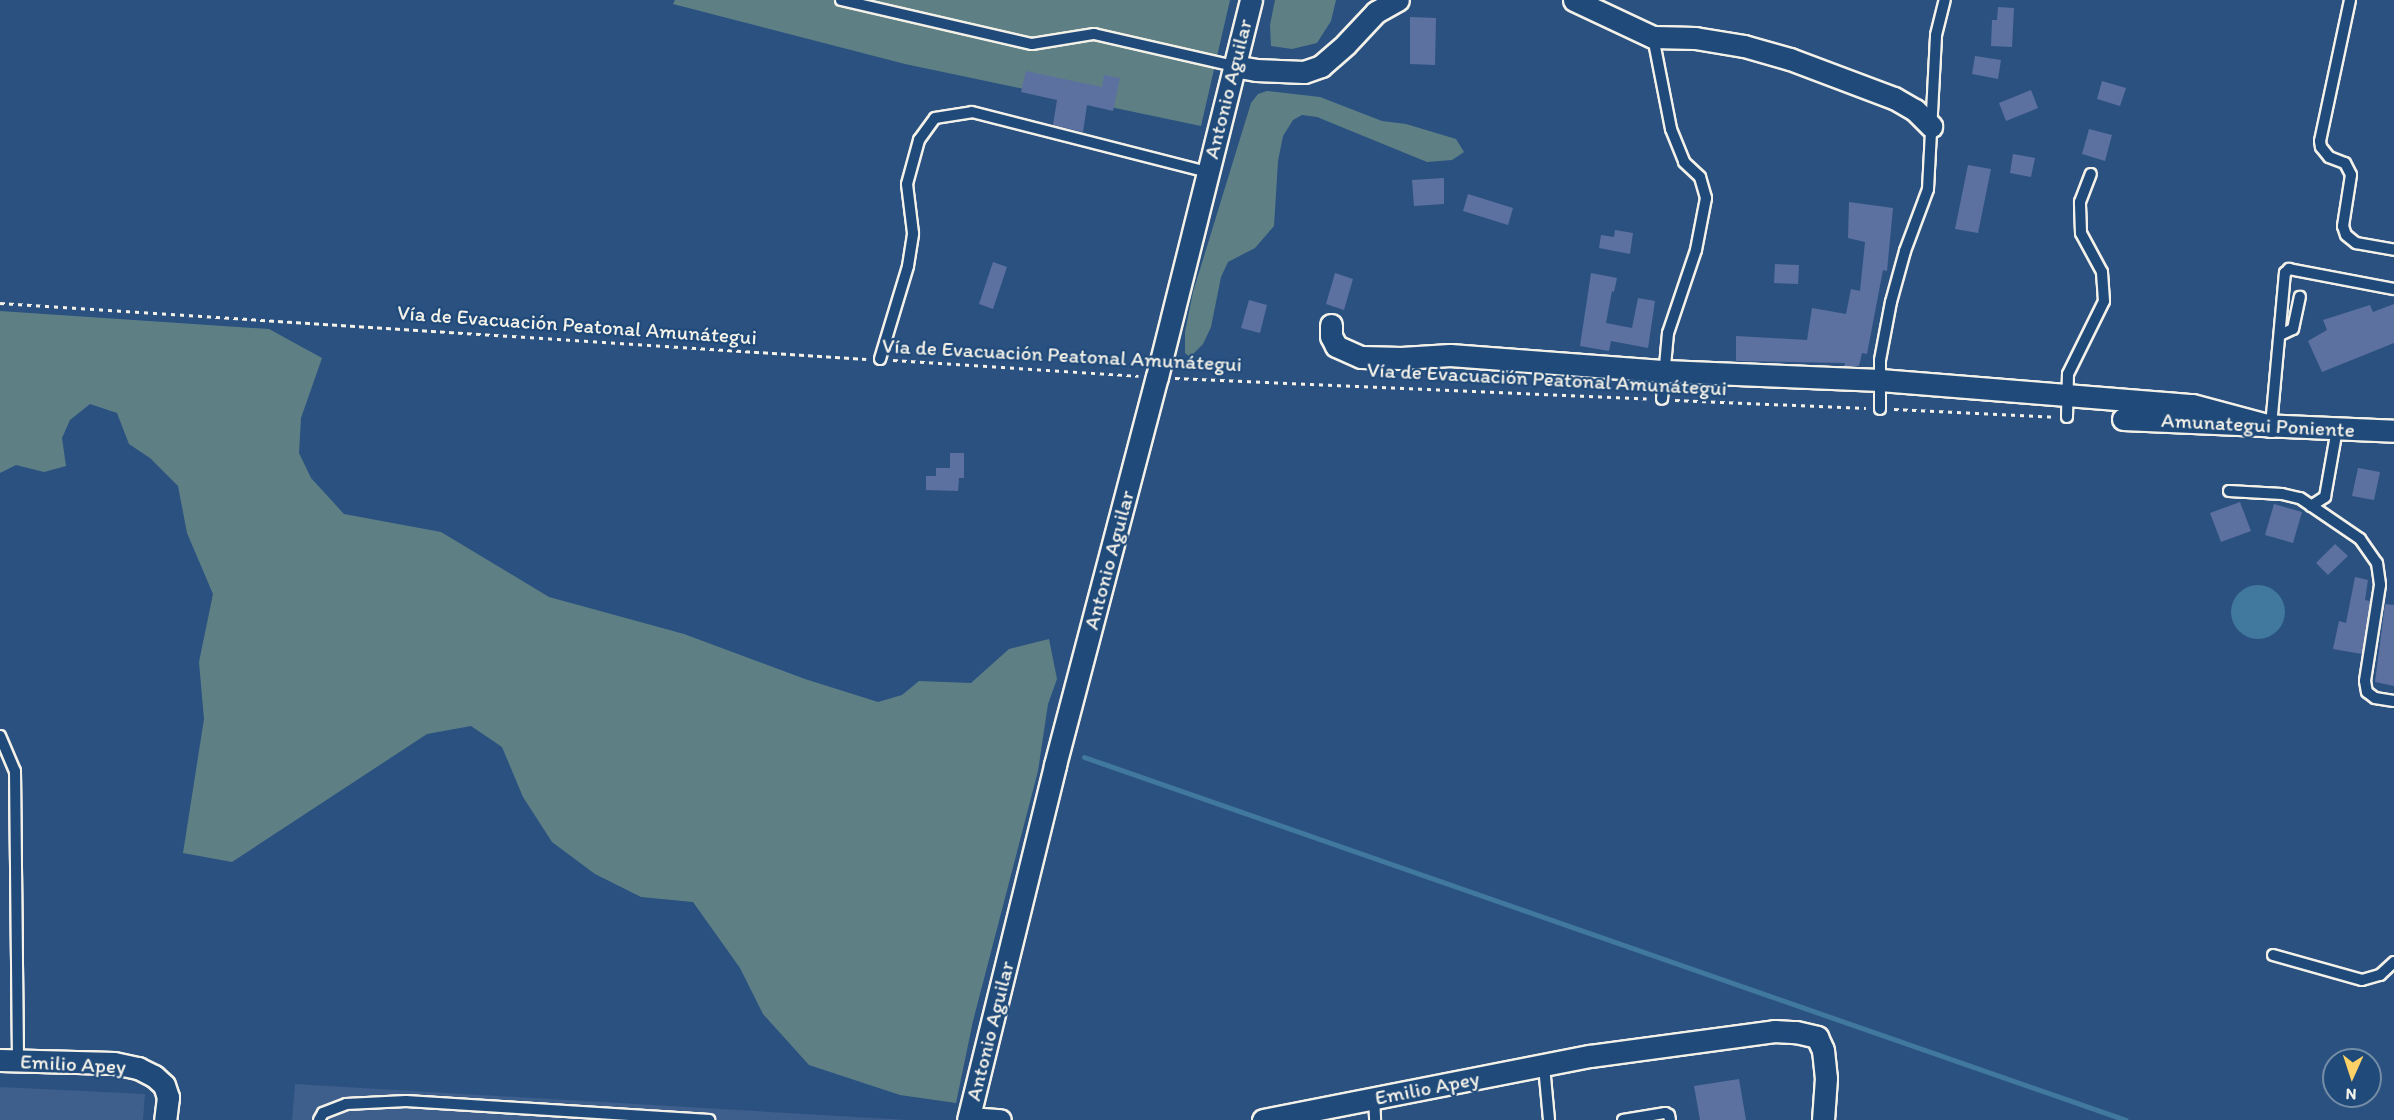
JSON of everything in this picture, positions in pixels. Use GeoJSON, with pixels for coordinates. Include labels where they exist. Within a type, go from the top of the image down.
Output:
{"type":"FeatureCollection","features":[{"type":"Feature","properties":{"kind":"street","name":"Antonio Aguilar"},"geometry":{"type":"LineString","coordinates":[[969,1119],[1055,765],[1157,377],[1251,0]]}},
{"type":"Feature","properties":{"kind":"street"},"geometry":{"type":"LineString","coordinates":[[1234,66],[1256,70],[1304,72],[1321,66],[1346,44],[1376,12],[1398,0]]}},
{"type":"Feature","properties":{"kind":"street"},"geometry":{"type":"LineString","coordinates":[[1574,0],[1653,37],[1695,38],[1744,46],[1790,59],[1894,98],[1915,110],[1931,126]]}},
{"type":"Feature","properties":{"kind":"street"},"geometry":{"type":"LineString","coordinates":[[1331,325],[1331,336],[1336,346],[1361,357],[1401,358],[1450,355],[1665,371],[1880,380],[2192,405],[2271,426]]}},
{"type":"Feature","properties":{"kind":"street","name":"Amunategui Poniente"},"geometry":{"type":"LineString","coordinates":[[2123,420],[2394,431]]}},
{"type":"Feature","properties":{"kind":"street","name":"Emilio Apey"},"geometry":{"type":"LineString","coordinates":[[1263,1120],[1590,1056],[1774,1031],[1796,1032],[1817,1037],[1823,1050],[1826,1077],[1822,1120]]}},
{"type":"Feature","properties":{"kind":"street","name":"Emilio Apey"},"geometry":{"type":"LineString","coordinates":[[9,1060],[114,1063],[138,1068],[154,1076],[164,1085],[168,1097],[165,1120]]}},
{"type":"Feature","properties":{"kind":"street"},"geometry":{"type":"LineString","coordinates":[[969,1119],[1000,1120]]}},
{"type":"Feature","properties":{"kind":"lane"},"geometry":{"type":"LineString","coordinates":[[841,0],[1032,44],[1094,34],[1234,66]]}},
{"type":"Feature","properties":{"kind":"lane"},"geometry":{"type":"LineString","coordinates":[[1880,409],[1880,360],[1891,302],[1905,251],[1928,189],[1936,74],[1936,35],[1945,0]]}},
{"type":"Feature","properties":{"kind":"lane"},"geometry":{"type":"LineString","coordinates":[[2350,0],[2320,141],[2321,147],[2329,157],[2345,164],[2351,175],[2343,226],[2346,235],[2356,243],[2394,250]]}},
{"type":"Feature","properties":{"kind":"lane"},"geometry":{"type":"LineString","coordinates":[[1653,37],[1671,129],[1684,162],[1700,177],[1706,198],[1696,250],[1668,333],[1662,399]]}},
{"type":"Feature","properties":{"kind":"lane"},"geometry":{"type":"LineString","coordinates":[[880,359],[908,266],[913,233],[907,184],[919,140],[935,118],[972,112],[1208,172]]}},
{"type":"Feature","properties":{"kind":"lane"},"geometry":{"type":"LineString","coordinates":[[2067,417],[2068,374],[2104,301],[2102,272],[2081,233],[2080,202],[2091,174]]}},
{"type":"Feature","properties":{"kind":"lane"},"geometry":{"type":"LineString","coordinates":[[2271,426],[2285,273],[2289,269],[2394,289]]}},
{"type":"Feature","properties":{"kind":"lane"},"geometry":{"type":"LineString","coordinates":[[2280,336],[2293,329],[2300,297]]}},
{"type":"Feature","properties":{"kind":"lane"},"geometry":{"type":"LineString","coordinates":[[2311,506],[2325,496],[2337,429]]}},
{"type":"Feature","properties":{"kind":"lane"},"geometry":{"type":"LineString","coordinates":[[2229,491],[2282,494],[2300,498],[2360,538],[2377,563],[2380,585],[2366,681],[2367,692],[2375,698],[2394,700]]}},
{"type":"Feature","properties":{"kind":"lane"},"geometry":{"type":"LineString","coordinates":[[0,736],[15,771],[9,1060]]}},
{"type":"Feature","properties":{"kind":"lane"},"geometry":{"type":"LineString","coordinates":[[2273,956],[2362,980],[2380,975],[2394,962]]}},
{"type":"Feature","properties":{"kind":"lane"},"geometry":{"type":"LineString","coordinates":[[1544,1066],[1549,1120]]}},
{"type":"Feature","properties":{"kind":"lane"},"geometry":{"type":"LineString","coordinates":[[1374,1098],[1375,1120]]}},
{"type":"Feature","properties":{"kind":"lane"},"geometry":{"type":"LineString","coordinates":[[320,1120],[322,1113],[346,1104],[406,1101],[709,1120]]}},
{"type":"Feature","properties":{"kind":"lane"},"geometry":{"type":"LineString","coordinates":[[1623,1120],[1665,1113],[1669,1114],[1670,1120]]}},
{"type":"Feature","properties":{"kind":"path","name":"Vía de Evacuación Peatonal Amunátegui"},"geometry":{"type":"LineString","coordinates":[[0,303],[1157,377],[2067,417]]}},
{"type":"Feature","properties":{"kind":"shaded area"},"geometry":{"type":"Polygon","coordinates":[[[2258,585],[2277,593],[2285,612],[2277,631],[2258,639],[2239,631],[2231,612],[2239,593],[2258,585]]]}},
{"type":"Feature","properties":{"kind":"shaded area"},"geometry":{"type":"Polygon","coordinates":[[[295,1084],[908,1120],[292,1120],[295,1084]]]}},
{"type":"Feature","properties":{"kind":"shaded area"},"geometry":{"type":"Polygon","coordinates":[[[0,1087],[145,1094],[143,1120],[0,1120],[0,1087]]]}},
{"type":"Feature","properties":{"kind":"green space"},"geometry":{"type":"Polygon","coordinates":[[[675,0],[1230,0],[1201,126],[905,64],[673,4],[675,0]]]}},
{"type":"Feature","properties":{"kind":"green space"},"geometry":{"type":"Polygon","coordinates":[[[1275,0],[1336,0],[1331,21],[1317,43],[1292,49],[1271,46],[1270,25],[1275,0]]]}},
{"type":"Feature","properties":{"kind":"green space"},"geometry":{"type":"Polygon","coordinates":[[[1267,91],[1320,97],[1382,121],[1406,124],[1456,139],[1464,152],[1452,160],[1427,162],[1317,117],[1302,115],[1293,120],[1283,136],[1278,161],[1274,226],[1255,248],[1228,262],[1221,277],[1211,327],[1203,344],[1190,357],[1185,353],[1185,332],[1193,292],[1251,103],[1258,94],[1267,91]]]}},
{"type":"Feature","properties":{"kind":"green space"},"geometry":{"type":"Polygon","coordinates":[[[0,311],[269,329],[322,358],[301,418],[299,453],[311,478],[344,514],[441,532],[549,597],[684,634],[805,679],[878,702],[902,695],[919,681],[971,683],[1009,649],[1049,639],[1057,679],[1048,704],[1038,771],[973,1021],[956,1103],[900,1095],[809,1065],[763,1014],[740,968],[693,902],[641,897],[595,874],[552,842],[523,797],[502,747],[471,726],[427,734],[232,862],[183,853],[204,719],[199,662],[213,594],[187,533],[178,486],[150,458],[129,444],[117,413],[90,404],[70,420],[62,438],[66,466],[44,472],[16,465],[0,473],[0,311]]]}},
{"type":"Feature","properties":{"kind":"building"},"geometry":{"type":"Polygon","coordinates":[[[1998,7],[2014,8],[2012,47],[1991,46],[1992,20],[1997,20],[1998,7]]]}},
{"type":"Feature","properties":{"kind":"building"},"geometry":{"type":"Polygon","coordinates":[[[1410,17],[1436,18],[1435,65],[1410,64],[1410,17]]]}},
{"type":"Feature","properties":{"kind":"building"},"geometry":{"type":"Polygon","coordinates":[[[1975,56],[2001,60],[1998,79],[1972,74],[1975,56]]]}},
{"type":"Feature","properties":{"kind":"building"},"geometry":{"type":"Polygon","coordinates":[[[1026,71],[1102,87],[1104,75],[1120,78],[1113,111],[1087,105],[1083,132],[1053,125],[1057,100],[1021,92],[1026,71]]]}},
{"type":"Feature","properties":{"kind":"building"},"geometry":{"type":"Polygon","coordinates":[[[2102,81],[2126,88],[2120,106],[2097,99],[2102,81]]]}},
{"type":"Feature","properties":{"kind":"building"},"geometry":{"type":"Polygon","coordinates":[[[2031,90],[2038,108],[2006,121],[1999,103],[2031,90]]]}},
{"type":"Feature","properties":{"kind":"building"},"geometry":{"type":"Polygon","coordinates":[[[2089,129],[2112,135],[2105,161],[2082,154],[2089,129]]]}},
{"type":"Feature","properties":{"kind":"building"},"geometry":{"type":"Polygon","coordinates":[[[2013,154],[2035,158],[2031,177],[2010,173],[2013,154]]]}},
{"type":"Feature","properties":{"kind":"building"},"geometry":{"type":"Polygon","coordinates":[[[1968,165],[1991,169],[1978,233],[1955,229],[1968,165]]]}},
{"type":"Feature","properties":{"kind":"building"},"geometry":{"type":"Polygon","coordinates":[[[1444,178],[1444,204],[1414,206],[1412,180],[1444,178]]]}},
{"type":"Feature","properties":{"kind":"building"},"geometry":{"type":"Polygon","coordinates":[[[1468,194],[1513,208],[1508,225],[1463,211],[1468,194]]]}},
{"type":"Feature","properties":{"kind":"building"},"geometry":{"type":"Polygon","coordinates":[[[1849,202],[1893,208],[1887,271],[1883,270],[1867,354],[1862,353],[1859,366],[1844,366],[1845,363],[1736,361],[1736,336],[1807,340],[1812,308],[1846,314],[1851,289],[1860,291],[1865,242],[1848,238],[1849,202]]]}},
{"type":"Feature","properties":{"kind":"building"},"geometry":{"type":"Polygon","coordinates":[[[1615,230],[1633,233],[1630,254],[1599,248],[1601,235],[1614,237],[1615,230]]]}},
{"type":"Feature","properties":{"kind":"building"},"geometry":{"type":"Polygon","coordinates":[[[993,262],[1007,267],[993,309],[979,304],[993,262]]]}},
{"type":"Feature","properties":{"kind":"building"},"geometry":{"type":"Polygon","coordinates":[[[1775,264],[1799,265],[1798,284],[1774,283],[1775,264]]]}},
{"type":"Feature","properties":{"kind":"building"},"geometry":{"type":"Polygon","coordinates":[[[1335,273],[1353,279],[1344,310],[1326,304],[1335,273]]]}},
{"type":"Feature","properties":{"kind":"building"},"geometry":{"type":"Polygon","coordinates":[[[1591,273],[1617,278],[1606,323],[1632,328],[1638,298],[1655,301],[1648,348],[1611,341],[1609,351],[1580,346],[1591,273]]]}},
{"type":"Feature","properties":{"kind":"building"},"geometry":{"type":"Polygon","coordinates":[[[1249,300],[1267,305],[1260,333],[1241,328],[1249,300]]]}},
{"type":"Feature","properties":{"kind":"building"},"geometry":{"type":"Polygon","coordinates":[[[2394,304],[2394,343],[2322,372],[2308,341],[2327,330],[2323,320],[2370,305],[2373,312],[2394,304]]]}},
{"type":"Feature","properties":{"kind":"building"},"geometry":{"type":"Polygon","coordinates":[[[950,453],[964,453],[964,478],[959,478],[958,491],[926,490],[926,476],[936,476],[936,468],[950,468],[950,453]]]}},
{"type":"Feature","properties":{"kind":"building"},"geometry":{"type":"Polygon","coordinates":[[[2358,468],[2380,472],[2374,500],[2352,496],[2358,468]]]}},
{"type":"Feature","properties":{"kind":"building"},"geometry":{"type":"Polygon","coordinates":[[[2240,502],[2251,531],[2221,542],[2210,513],[2240,502]]]}},
{"type":"Feature","properties":{"kind":"building"},"geometry":{"type":"Polygon","coordinates":[[[2274,504],[2302,512],[2293,543],[2265,535],[2274,504]]]}},
{"type":"Feature","properties":{"kind":"building"},"geometry":{"type":"Polygon","coordinates":[[[2335,544],[2348,556],[2328,575],[2316,563],[2335,544]]]}},
{"type":"Feature","properties":{"kind":"building"},"geometry":{"type":"Polygon","coordinates":[[[2355,577],[2368,580],[2365,600],[2370,601],[2362,654],[2333,649],[2339,621],[2346,623],[2355,577]]]}},
{"type":"Feature","properties":{"kind":"building"},"geometry":{"type":"Polygon","coordinates":[[[2385,604],[2394,605],[2394,686],[2375,682],[2385,604]]]}},
{"type":"Feature","properties":{"kind":"building"},"geometry":{"type":"Polygon","coordinates":[[[1739,1079],[1746,1120],[1700,1120],[1694,1086],[1739,1079]]]}},
{"type":"Feature","properties":{"kind":"waterway"},"geometry":{"type":"LineString","coordinates":[[1084,757],[2126,1120]]}}]}
